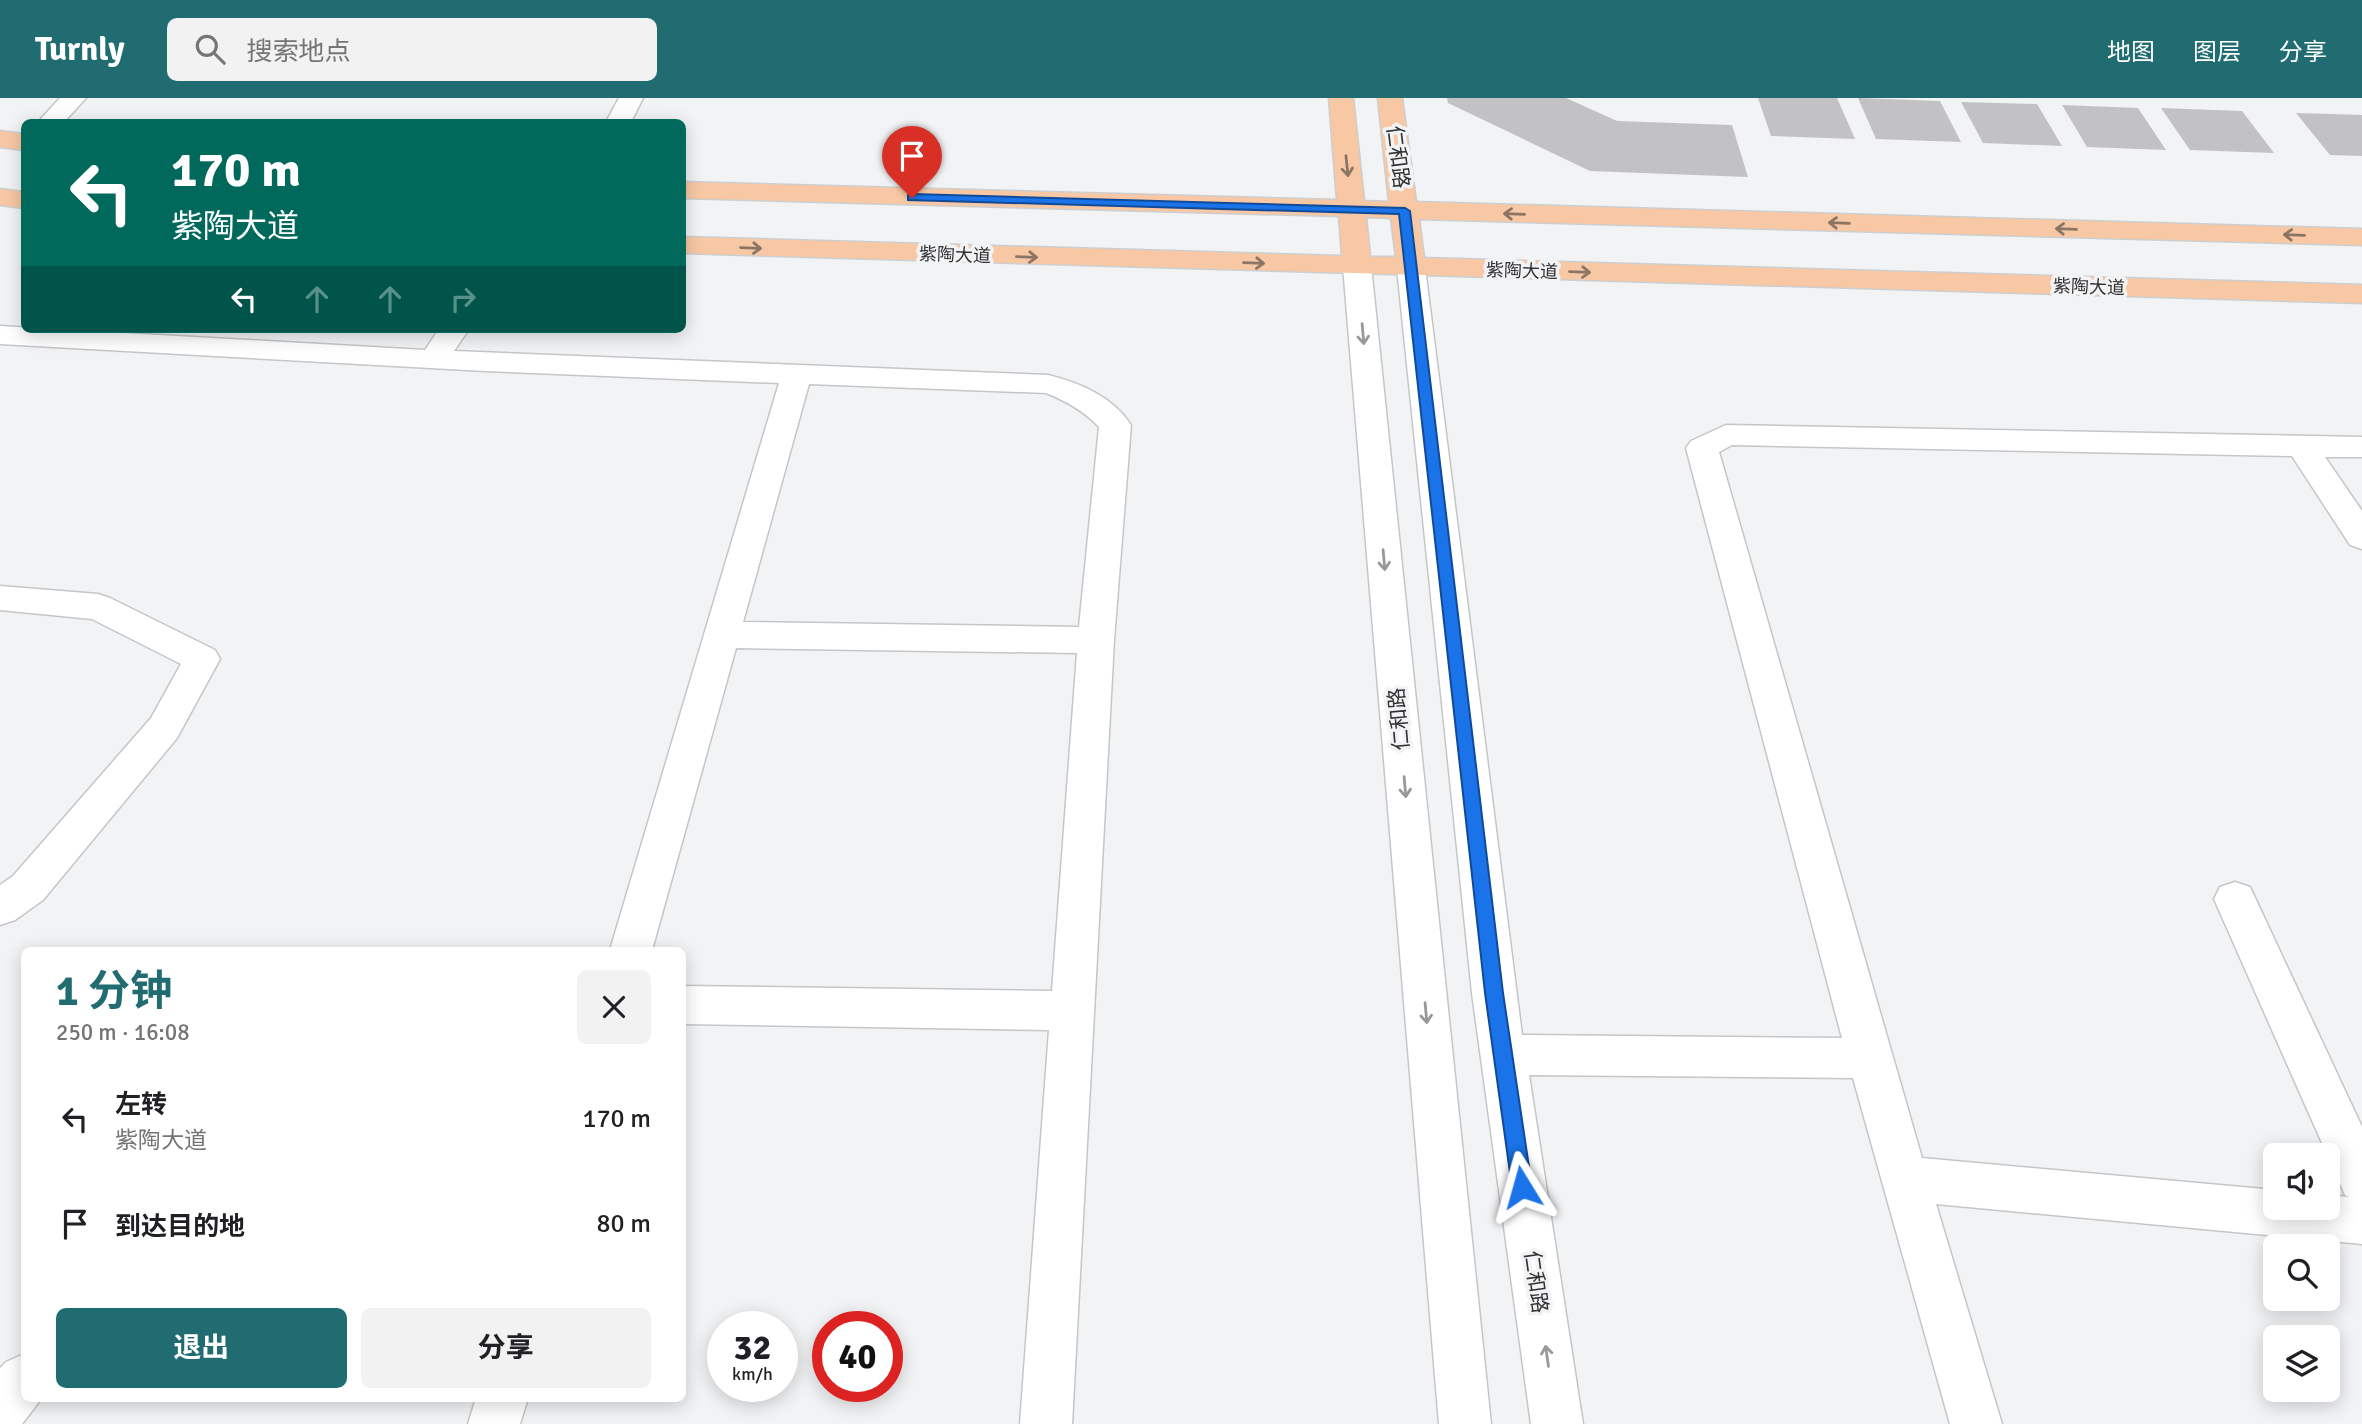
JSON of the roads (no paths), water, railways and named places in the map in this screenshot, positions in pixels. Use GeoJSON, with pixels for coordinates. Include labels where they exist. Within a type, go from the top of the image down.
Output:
{"type":"FeatureCollection","features":[{"type":"Feature","properties":{"kind":"main road","name":"仁和路"},"geometry":{"type":"LineString","coordinates":[[1341,98],[1357,266]]}},
{"type":"Feature","properties":{"kind":"main road","name":"仁和路"},"geometry":{"type":"LineString","coordinates":[[1390,98],[1411,268]]}},
{"type":"Feature","properties":{"kind":"main road"},"geometry":{"type":"LineString","coordinates":[[0,139],[21,142]]}},
{"type":"Feature","properties":{"kind":"main road"},"geometry":{"type":"LineString","coordinates":[[686,190],[2362,237]]}},
{"type":"Feature","properties":{"kind":"main road"},"geometry":{"type":"LineString","coordinates":[[0,197],[21,200]]}},
{"type":"Feature","properties":{"kind":"main road","name":"紫陶大道"},"geometry":{"type":"LineString","coordinates":[[686,245],[2362,294]]}},
{"type":"Feature","properties":{"kind":"street"},"geometry":{"type":"LineString","coordinates":[[53,119],[74,98]]}},
{"type":"Feature","properties":{"kind":"street"},"geometry":{"type":"LineString","coordinates":[[621,119],[632,98]]}},
{"type":"Feature","properties":{"kind":"street","name":"仁和路"},"geometry":{"type":"LineString","coordinates":[[1357,266],[1465,1424]]}},
{"type":"Feature","properties":{"kind":"street","name":"仁和路"},"geometry":{"type":"LineString","coordinates":[[1411,268],[1502,1055],[1557,1424]]}},
{"type":"Feature","properties":{"kind":"street"},"geometry":{"type":"LineString","coordinates":[[434,359],[451,333]]}},
{"type":"Feature","properties":{"kind":"street"},"geometry":{"type":"LineString","coordinates":[[0,335],[434,359],[1048,384],[1070,390],[1103,411],[1115,425],[1096,640],[1046,1424]]}},
{"type":"Feature","properties":{"kind":"street"},"geometry":{"type":"LineString","coordinates":[[632,947],[797,374]]}},
{"type":"Feature","properties":{"kind":"street"},"geometry":{"type":"LineString","coordinates":[[1976,1424],[1870,1058],[1702,448],[1726,435],[2362,447]]}},
{"type":"Feature","properties":{"kind":"street"},"geometry":{"type":"LineString","coordinates":[[2302,446],[2362,537]]}},
{"type":"Feature","properties":{"kind":"street"},"geometry":{"type":"LineString","coordinates":[[0,598],[98,607],[202,659],[164,728],[28,888],[0,908]]}},
{"type":"Feature","properties":{"kind":"street"},"geometry":{"type":"LineString","coordinates":[[722,635],[1096,640]]}},
{"type":"Feature","properties":{"kind":"street"},"geometry":{"type":"LineString","coordinates":[[2235,899],[2362,1180]]}},
{"type":"Feature","properties":{"kind":"street"},"geometry":{"type":"LineString","coordinates":[[686,1005],[1073,1011]]}},
{"type":"Feature","properties":{"kind":"street"},"geometry":{"type":"LineString","coordinates":[[1502,1055],[1870,1058]]}},
{"type":"Feature","properties":{"kind":"street"},"geometry":{"type":"LineString","coordinates":[[1906,1179],[2362,1221]]}},
{"type":"Feature","properties":{"kind":"street"},"geometry":{"type":"LineString","coordinates":[[0,1411],[21,1384]]}},
{"type":"Feature","properties":{"kind":"street"},"geometry":{"type":"LineString","coordinates":[[494,1424],[501,1402]]}}]}
